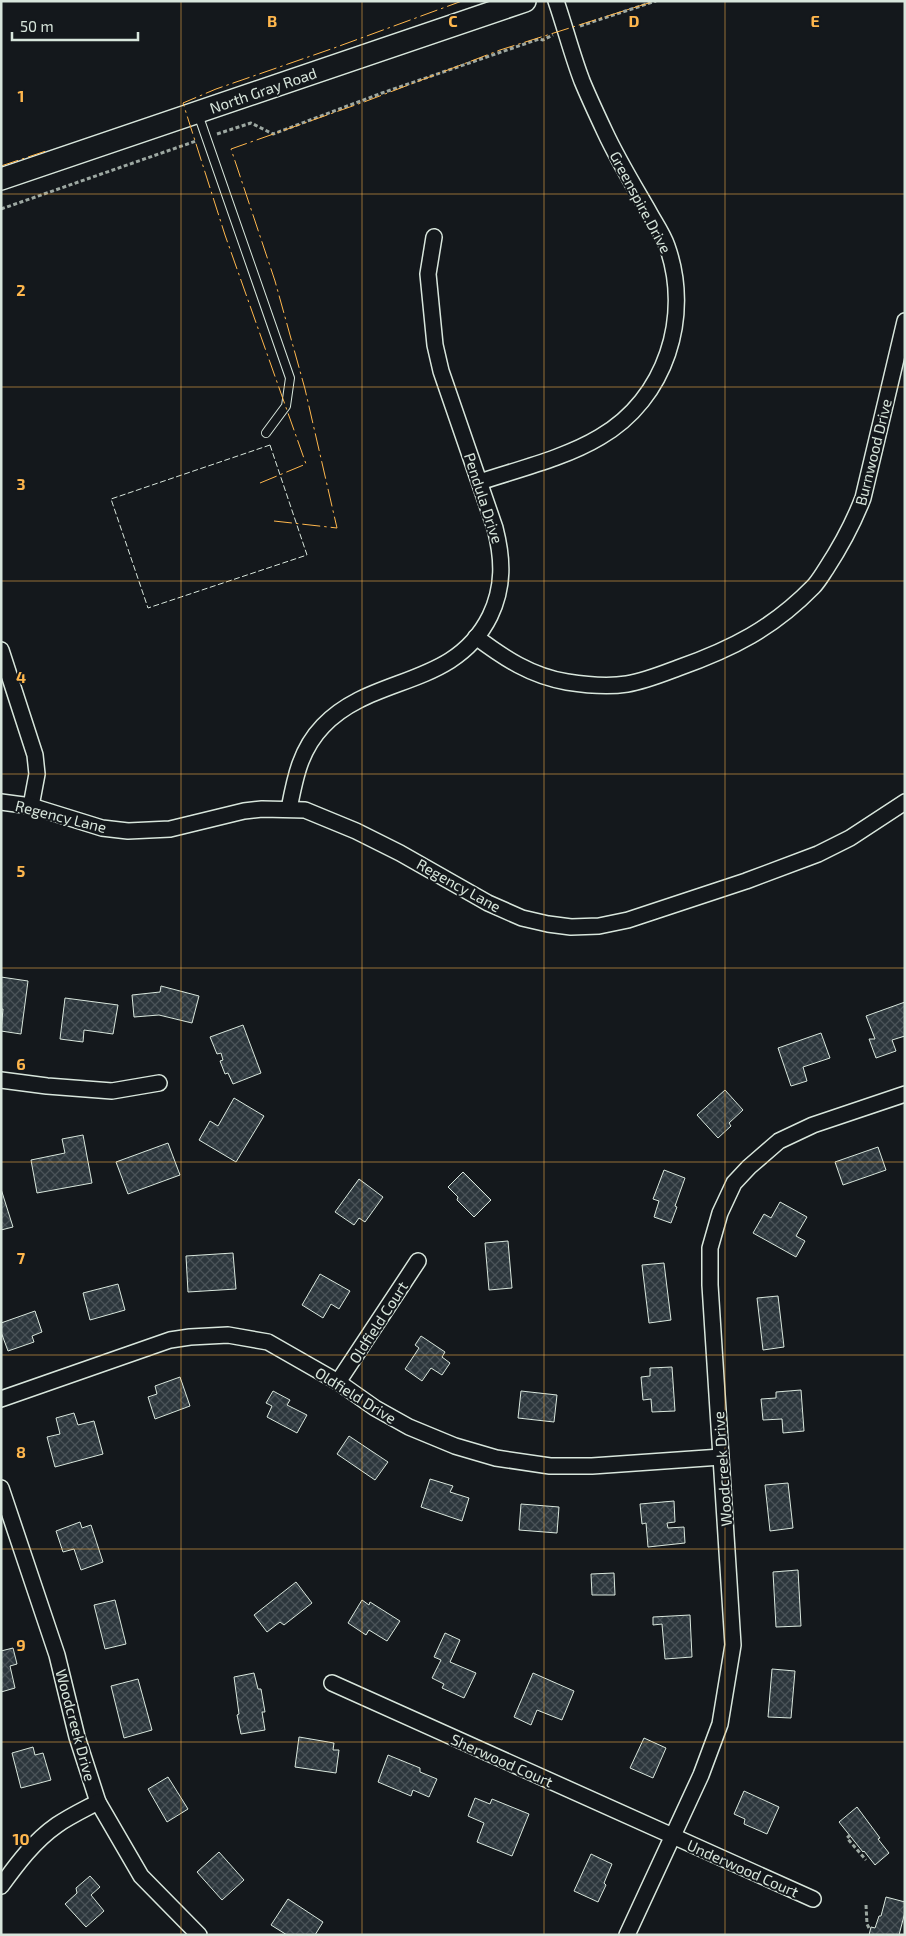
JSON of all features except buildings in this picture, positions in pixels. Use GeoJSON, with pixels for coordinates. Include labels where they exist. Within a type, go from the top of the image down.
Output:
{"type":"FeatureCollection","features":[{"type":"Feature","properties":{"kind":"street","name":"North Gray Road"},"geometry":{"type":"LineString","coordinates":[[1,179],[525,1]]}},
{"type":"Feature","properties":{"kind":"street","name":"Greenspire Drive"},"geometry":{"type":"LineString","coordinates":[[480,482],[573,450],[601,437],[623,421],[641,404],[653,385],[664,365],[673,338],[678,300],[675,274],[666,244],[615,152],[597,115],[582,80],[556,1]]}},
{"type":"Feature","properties":{"kind":"street","name":"Pendula Drive"},"geometry":{"type":"LineString","coordinates":[[289,809],[297,768],[308,746],[322,727],[348,705],[440,668],[457,658],[486,625],[501,584],[502,569],[497,534],[441,371],[435,345],[428,274],[434,237]]}},
{"type":"Feature","properties":{"kind":"street","name":"Burnwood Drive"},"geometry":{"type":"LineString","coordinates":[[476,637],[509,662],[565,682],[592,685],[626,684],[716,655],[752,636],[782,615],[815,586],[841,546],[855,519],[863,498],[905,321]]}},
{"type":"Feature","properties":{"kind":"street"},"geometry":{"type":"LineString","coordinates":[[1,650],[35,755],[37,774],[31,806]]}},
{"type":"Feature","properties":{"kind":"street","name":"Regency Lane"},"geometry":{"type":"LineString","coordinates":[[1,802],[31,806],[102,828],[147,831],[170,828],[244,811],[262,809],[305,810],[356,830],[488,903],[522,918],[571,927],[599,926],[628,920],[746,881],[818,854],[850,838],[905,802]]}},
{"type":"Feature","properties":{"kind":"street"},"geometry":{"type":"LineString","coordinates":[[1,1080],[112,1091],[159,1083]]}},
{"type":"Feature","properties":{"kind":"street","name":"Woodcreek Drive"},"geometry":{"type":"LineString","coordinates":[[628,1935],[701,1775],[720,1724],[731,1661],[733,1645],[710,1284],[710,1248],[720,1213],[734,1183],[779,1141],[813,1124],[905,1094]]}},
{"type":"Feature","properties":{"kind":"street","name":"Oldfield Court"},"geometry":{"type":"LineString","coordinates":[[338,1382],[418,1261]]}},
{"type":"Feature","properties":{"kind":"street","name":"Oldfield Drive"},"geometry":{"type":"LineString","coordinates":[[1,1398],[170,1340],[228,1335],[268,1342],[338,1382],[375,1408],[409,1427],[455,1446],[496,1458],[550,1466],[592,1466],[721,1457]]}},
{"type":"Feature","properties":{"kind":"street","name":"Woodcreek Drive"},"geometry":{"type":"LineString","coordinates":[[1,1488],[58,1655],[77,1737],[98,1802],[141,1876],[199,1935]]}},
{"type":"Feature","properties":{"kind":"street","name":"Sherwood Court"},"geometry":{"type":"LineString","coordinates":[[332,1683],[672,1837]]}},
{"type":"Feature","properties":{"kind":"street"},"geometry":{"type":"LineString","coordinates":[[1,1886],[21,1859],[57,1825],[98,1802]]}},
{"type":"Feature","properties":{"kind":"street","name":"Underwood Court"},"geometry":{"type":"LineString","coordinates":[[672,1837],[813,1899]]}},
{"type":"Feature","properties":{"kind":"lane"},"geometry":{"type":"LineString","coordinates":[[197,112],[290,378],[286,406],[266,433]]}},
{"type":"Feature","properties":{"kind":"path"},"geometry":{"type":"LineString","coordinates":[[1,209],[251,123],[273,134],[382,93],[500,52],[539,39],[543,40],[565,30],[656,1]]}},
{"type":"Feature","properties":{"kind":"path"},"geometry":{"type":"LineString","coordinates":[[850,1835],[847,1838],[866,1860]]}},
{"type":"Feature","properties":{"kind":"path"},"geometry":{"type":"LineString","coordinates":[[866,1905],[867,1924],[870,1930]]}},
{"type":"Feature","properties":{"kind":"fence"},"geometry":{"type":"LineString","coordinates":[[270,445],[307,555],[148,608],[111,499],[270,445]]}},
{"type":"Feature","properties":{"kind":"power"},"geometry":{"type":"LineString","coordinates":[[260,483],[306,464],[225,235],[183,103],[216,89],[462,1]]}},
{"type":"Feature","properties":{"kind":"power"},"geometry":{"type":"LineString","coordinates":[[274,521],[337,528],[305,389],[275,281],[231,149],[364,102],[500,50],[655,1]]}},
{"type":"Feature","properties":{"kind":"power"},"geometry":{"type":"LineString","coordinates":[[1,166],[46,151]]}}]}
